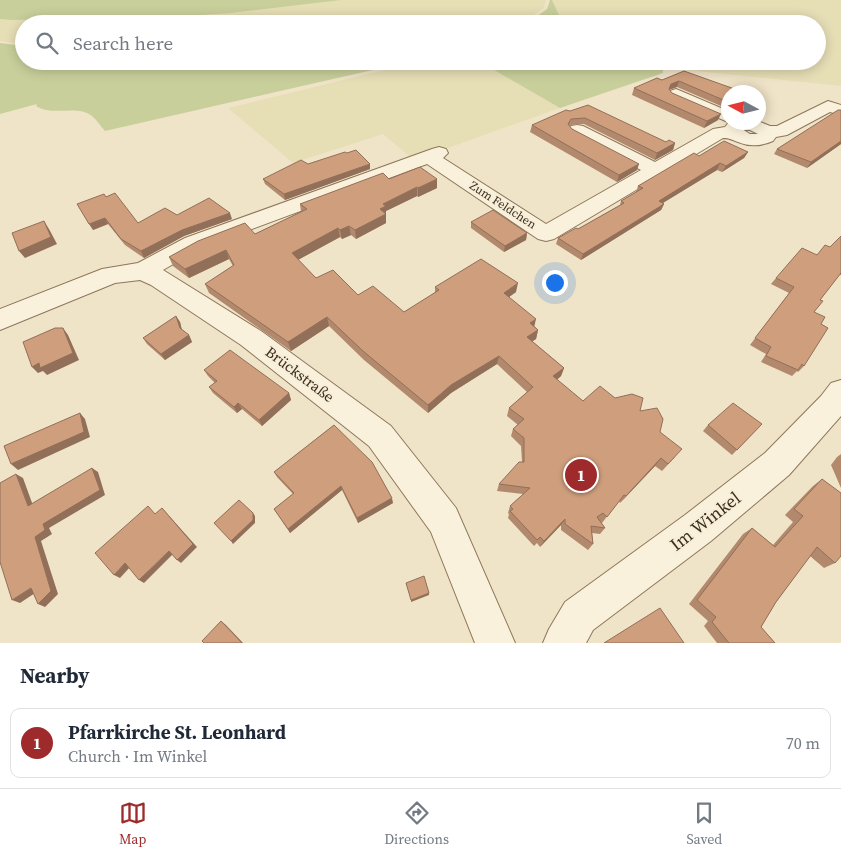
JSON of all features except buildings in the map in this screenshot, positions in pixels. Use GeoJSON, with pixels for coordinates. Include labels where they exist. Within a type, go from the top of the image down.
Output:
{"type":"FeatureCollection","features":[{"type":"Feature","properties":{"kind":"street"},"geometry":{"type":"LineString","coordinates":[[676,94],[721,117]]}},
{"type":"Feature","properties":{"kind":"street"},"geometry":{"type":"LineString","coordinates":[[763,130],[766,132],[781,131],[828,106],[841,110]]}},
{"type":"Feature","properties":{"kind":"street"},"geometry":{"type":"LineString","coordinates":[[577,130],[655,170]]}},
{"type":"Feature","properties":{"kind":"street","name":"Zum Feldchen"},"geometry":{"type":"LineString","coordinates":[[144,271],[193,243],[434,155],[546,234],[724,130]]}},
{"type":"Feature","properties":{"kind":"street"},"geometry":{"type":"LineString","coordinates":[[0,320],[111,275],[144,271]]}},
{"type":"Feature","properties":{"kind":"street","name":"Brückstraße"},"geometry":{"type":"LineString","coordinates":[[144,271],[160,279],[251,338],[380,436],[444,520],[495,643]]}},
{"type":"Feature","properties":{"kind":"street","name":"Im Winkel"},"geometry":{"type":"LineString","coordinates":[[563,643],[579,616],[698,528],[777,464],[832,406],[841,392]]}},
{"type":"Feature","properties":{"kind":"shaded area"},"geometry":{"type":"Polygon","coordinates":[[[340,0],[546,0],[544,8],[534,15],[71,15],[340,0]]]}},
{"type":"Feature","properties":{"kind":"shaded area"},"geometry":{"type":"Polygon","coordinates":[[[552,0],[841,0],[841,86],[688,70],[826,70],[826,15],[559,15],[552,0]]]}},
{"type":"Feature","properties":{"kind":"shaded area"},"geometry":{"type":"Polygon","coordinates":[[[0,19],[15,20],[15,43],[0,41],[0,19]]]}},
{"type":"Feature","properties":{"kind":"shaded area"},"geometry":{"type":"Polygon","coordinates":[[[384,70],[494,70],[560,108],[414,160],[383,134],[293,163],[228,108],[384,70]]]}},
{"type":"Feature","properties":{"kind":"green space"},"geometry":{"type":"Polygon","coordinates":[[[0,0],[341,0],[200,15],[15,15],[15,20],[0,19],[0,0]]]}},
{"type":"Feature","properties":{"kind":"green space"},"geometry":{"type":"Polygon","coordinates":[[[550,0],[552,0],[559,15],[539,15],[547,9],[550,0]]]}},
{"type":"Feature","properties":{"kind":"green space"},"geometry":{"type":"Polygon","coordinates":[[[0,43],[15,45],[15,70],[373,70],[105,131],[92,116],[86,113],[72,110],[50,111],[36,106],[37,104],[0,114],[0,43]]]}},
{"type":"Feature","properties":{"kind":"green space"},"geometry":{"type":"Polygon","coordinates":[[[494,70],[663,70],[663,73],[560,108],[494,70]]]}},
{"type":"Feature","properties":{"kind":"place","name":"Pfarrkirche St. Leonhard"},"geometry":{"type":"Point","coordinates":[581,475]}}]}
